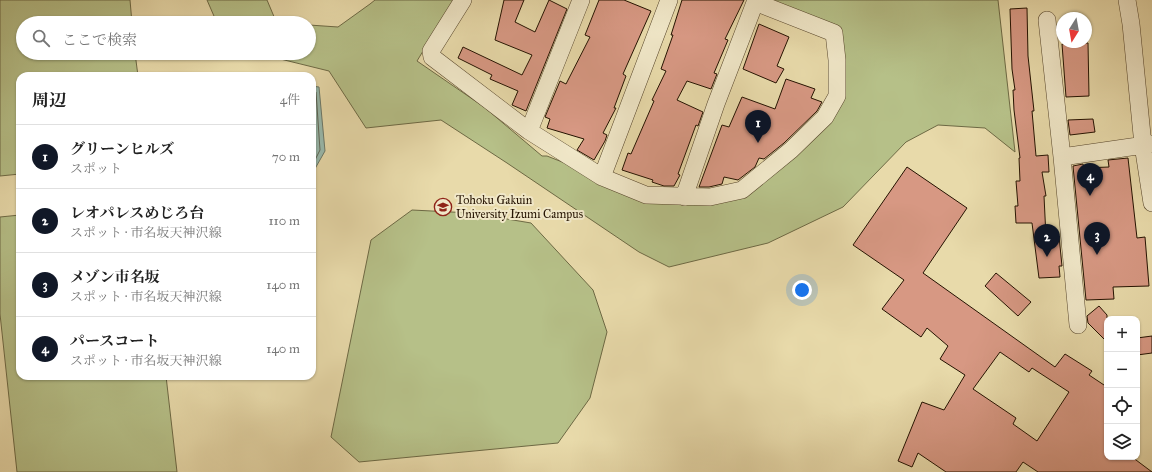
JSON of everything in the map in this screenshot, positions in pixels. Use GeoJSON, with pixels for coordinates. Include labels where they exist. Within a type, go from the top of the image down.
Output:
{"type":"FeatureCollection","features":[{"type":"Feature","properties":{"kind":"street"},"geometry":{"type":"LineString","coordinates":[[463,0],[431,51],[432,57],[529,131],[602,177],[646,195],[684,197],[710,197],[742,190],[791,150],[825,116],[837,96],[837,60],[834,33],[755,1],[716,104],[684,197]]}},
{"type":"Feature","properties":{"kind":"street"},"geometry":{"type":"LineString","coordinates":[[529,131],[581,0]]}},
{"type":"Feature","properties":{"kind":"street"},"geometry":{"type":"LineString","coordinates":[[602,177],[669,0]]}},
{"type":"Feature","properties":{"kind":"street"},"geometry":{"type":"LineString","coordinates":[[1127,0],[1148,145],[1152,203]]}},
{"type":"Feature","properties":{"kind":"street"},"geometry":{"type":"LineString","coordinates":[[1047,20],[1078,325]]}},
{"type":"Feature","properties":{"kind":"street"},"geometry":{"type":"LineString","coordinates":[[1062,157],[1148,145]]}},
{"type":"Feature","properties":{"kind":"green space"},"geometry":{"type":"Polygon","coordinates":[[[0,0],[130,0],[131,16],[16,16],[16,60],[136,60],[137,72],[16,72],[16,174],[0,176],[0,0]]]}},
{"type":"Feature","properties":{"kind":"green space"},"geometry":{"type":"Polygon","coordinates":[[[207,0],[267,0],[274,16],[214,16],[207,0]]]}},
{"type":"Feature","properties":{"kind":"green space"},"geometry":{"type":"Polygon","coordinates":[[[375,0],[454,0],[417,61],[484,107],[542,156],[547,156],[646,195],[742,190],[837,96],[834,33],[756,0],[998,0],[1015,152],[985,128],[938,125],[906,142],[843,207],[768,243],[669,267],[639,252],[441,120],[366,128],[329,71],[284,60],[316,60],[316,25],[338,27],[375,0]]]}},
{"type":"Feature","properties":{"kind":"green space"},"geometry":{"type":"Polygon","coordinates":[[[412,210],[471,213],[531,223],[593,290],[607,332],[590,398],[558,443],[359,462],[331,437],[371,240],[412,210]]]}},
{"type":"Feature","properties":{"kind":"green space"},"geometry":{"type":"Polygon","coordinates":[[[16,215],[16,380],[166,380],[177,472],[17,472],[0,314],[0,217],[16,215]]]}},
{"type":"Feature","properties":{"kind":"water"},"geometry":{"type":"Polygon","coordinates":[[[316,87],[319,87],[325,151],[316,167],[316,87]]]}},
{"type":"Feature","properties":{"kind":"building"},"geometry":{"type":"Polygon","coordinates":[[[504,0],[524,0],[515,22],[535,32],[549,0],[567,9],[526,111],[512,105],[518,91],[490,79],[492,75],[458,58],[463,47],[522,75],[532,55],[495,40],[504,0]]]}},
{"type":"Feature","properties":{"kind":"building"},"geometry":{"type":"Polygon","coordinates":[[[599,0],[624,0],[651,11],[623,74],[626,76],[614,108],[616,108],[603,133],[607,135],[605,141],[594,160],[577,150],[584,139],[547,128],[550,119],[545,117],[560,81],[566,84],[590,37],[585,35],[599,0]]]}},
{"type":"Feature","properties":{"kind":"building"},"geometry":{"type":"Polygon","coordinates":[[[682,0],[744,0],[725,39],[728,40],[714,73],[717,74],[711,89],[687,81],[677,100],[703,112],[698,126],[696,125],[678,174],[680,175],[674,186],[664,186],[652,182],[653,180],[622,170],[628,153],[631,154],[654,101],[652,100],[666,71],[661,69],[673,35],[671,35],[682,0]]]}},
{"type":"Feature","properties":{"kind":"building"},"geometry":{"type":"Polygon","coordinates":[[[1027,8],[1028,56],[1034,111],[1032,111],[1036,156],[1048,155],[1049,172],[1042,172],[1046,196],[1044,196],[1046,237],[1059,236],[1062,266],[1059,266],[1060,277],[1039,278],[1032,223],[1016,223],[1015,206],[1018,206],[1016,181],[1020,181],[1020,158],[1014,110],[1013,90],[1015,90],[1012,69],[1010,9],[1027,8]]]}},
{"type":"Feature","properties":{"kind":"building"},"geometry":{"type":"Polygon","coordinates":[[[759,24],[789,37],[777,66],[784,69],[776,83],[743,69],[759,24]]]}},
{"type":"Feature","properties":{"kind":"building"},"geometry":{"type":"Polygon","coordinates":[[[1062,48],[1088,48],[1089,96],[1066,97],[1062,48]]]}},
{"type":"Feature","properties":{"kind":"building"},"geometry":{"type":"Polygon","coordinates":[[[786,79],[815,89],[811,98],[822,102],[817,111],[784,143],[764,159],[759,158],[755,167],[738,180],[724,177],[722,184],[709,187],[699,187],[722,125],[729,127],[742,97],[775,109],[786,79]]]}},
{"type":"Feature","properties":{"kind":"building"},"geometry":{"type":"Polygon","coordinates":[[[1093,119],[1095,132],[1070,135],[1068,120],[1093,119]]]}},
{"type":"Feature","properties":{"kind":"building"},"geometry":{"type":"Polygon","coordinates":[[[1128,158],[1137,238],[1145,237],[1149,286],[1113,287],[1114,299],[1086,300],[1073,166],[1083,164],[1084,168],[1109,167],[1108,160],[1128,158]]]}},
{"type":"Feature","properties":{"kind":"building"},"geometry":{"type":"Polygon","coordinates":[[[907,167],[967,208],[923,273],[1055,367],[1065,354],[1092,371],[1089,375],[1104,385],[1104,460],[1136,460],[1152,472],[1038,472],[1023,462],[1016,472],[946,472],[918,453],[912,467],[898,461],[922,402],[944,410],[965,375],[940,359],[948,346],[927,328],[921,337],[882,309],[904,280],[853,245],[907,167]],[[1000,352],[973,389],[1016,418],[1013,424],[1037,441],[1069,392],[1032,368],[1029,372],[1000,352]]]}},
{"type":"Feature","properties":{"kind":"building"},"geometry":{"type":"Polygon","coordinates":[[[996,273],[1031,302],[1018,316],[985,286],[996,273]]]}},
{"type":"Feature","properties":{"kind":"building"},"geometry":{"type":"Polygon","coordinates":[[[1099,306],[1107,315],[1104,316],[1104,339],[1088,323],[1087,316],[1099,306]]]}},
{"type":"Feature","properties":{"kind":"building"},"geometry":{"type":"Polygon","coordinates":[[[1152,336],[1152,353],[1140,355],[1140,338],[1152,336]]]}},
{"type":"Feature","properties":{"kind":"place","name":"グリーンヒルズ"},"geometry":{"type":"Point","coordinates":[758,143]}},
{"type":"Feature","properties":{"kind":"place","name":"パースコート"},"geometry":{"type":"Point","coordinates":[1090,196]}},
{"type":"Feature","properties":{"kind":"place","name":"Tohoku Gakuin University Izumi Campus"},"geometry":{"type":"Point","coordinates":[443,207]}},
{"type":"Feature","properties":{"kind":"place","name":"メゾン市名坂"},"geometry":{"type":"Point","coordinates":[1097,255]}},
{"type":"Feature","properties":{"kind":"place","name":"レオパレスめじろ台"},"geometry":{"type":"Point","coordinates":[1047,257]}}]}
